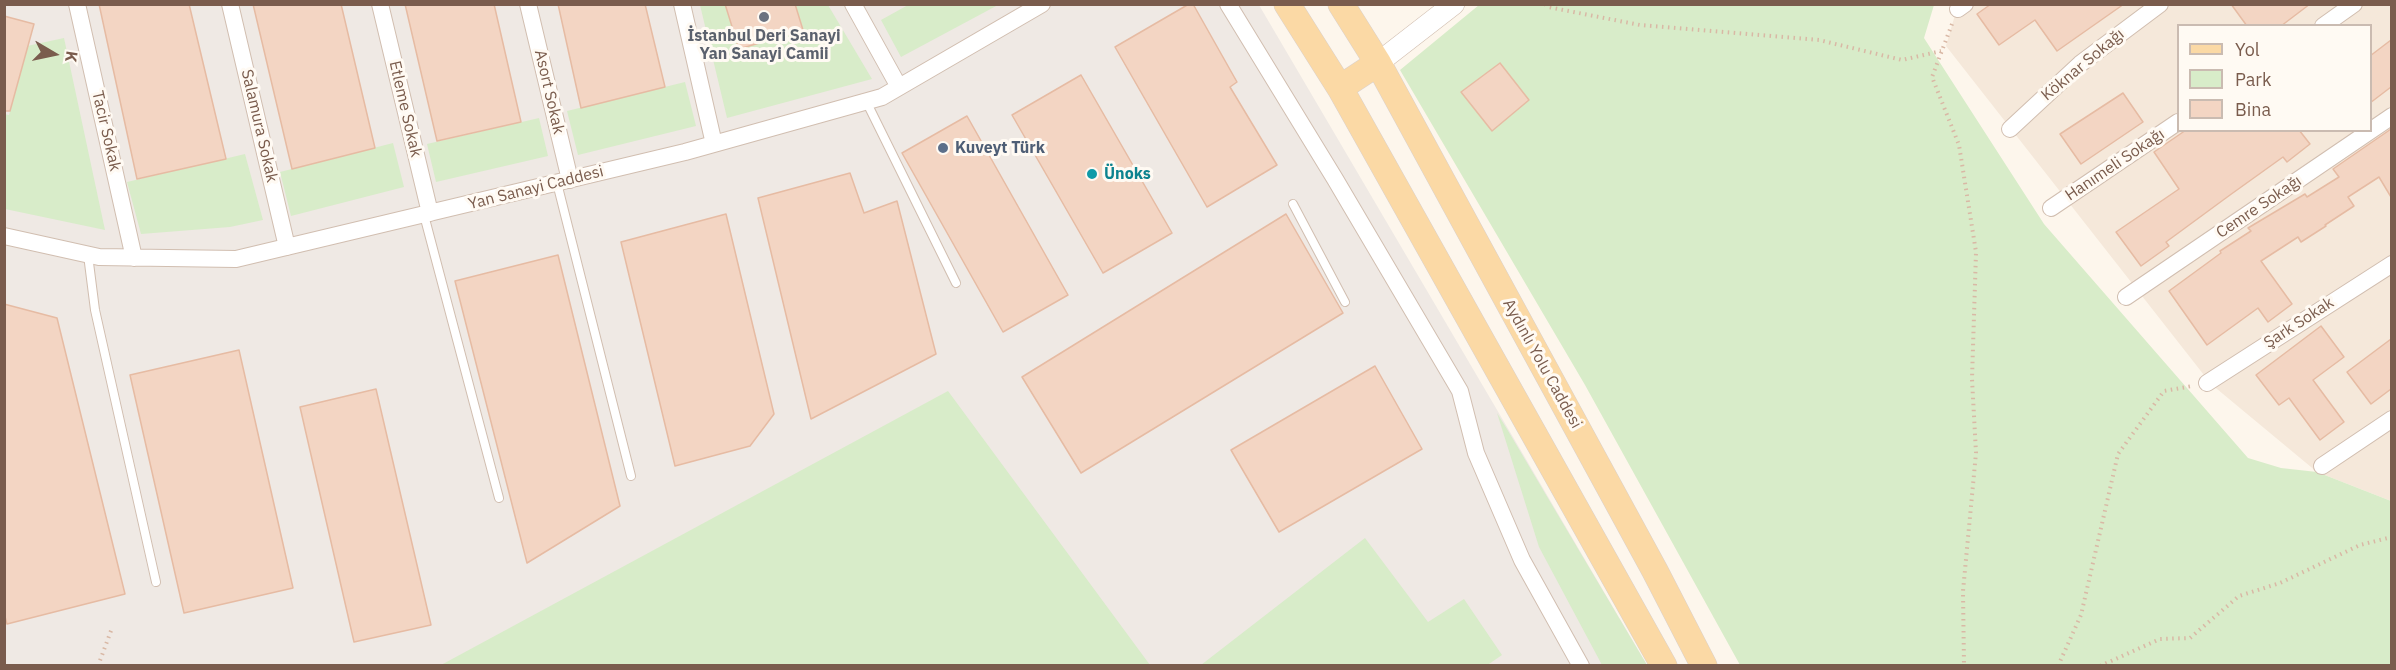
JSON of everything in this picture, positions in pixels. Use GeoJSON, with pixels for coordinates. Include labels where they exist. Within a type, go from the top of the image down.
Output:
{"type":"FeatureCollection","features":[{"type":"Feature","properties":{"kind":"main road"},"geometry":{"type":"LineString","coordinates":[[1287,4],[1340,88],[1664,666]]}},
{"type":"Feature","properties":{"kind":"main road","name":"Aydınlı Yolu Caddesi"},"geometry":{"type":"LineString","coordinates":[[1341,4],[1378,63],[1650,560],[1704,666]]}},
{"type":"Feature","properties":{"kind":"main road"},"geometry":{"type":"LineString","coordinates":[[1340,88],[1378,63]]}},
{"type":"Feature","properties":{"kind":"street","name":"Tacir Sokak"},"geometry":{"type":"LineString","coordinates":[[77,4],[134,258]]}},
{"type":"Feature","properties":{"kind":"street","name":"Salamura Sokak"},"geometry":{"type":"LineString","coordinates":[[231,4],[287,247]]}},
{"type":"Feature","properties":{"kind":"street","name":"Etleme Sokak"},"geometry":{"type":"LineString","coordinates":[[380,4],[427,214]]}},
{"type":"Feature","properties":{"kind":"street","name":"Asort Sokak"},"geometry":{"type":"LineString","coordinates":[[528,4],[564,182]]}},
{"type":"Feature","properties":{"kind":"street"},"geometry":{"type":"LineString","coordinates":[[682,4],[714,144]]}},
{"type":"Feature","properties":{"kind":"street"},"geometry":{"type":"LineString","coordinates":[[853,4],[899,87]]}},
{"type":"Feature","properties":{"kind":"street"},"geometry":{"type":"LineString","coordinates":[[1228,4],[1460,391],[1476,453],[1522,560],[1581,666]]}},
{"type":"Feature","properties":{"kind":"street"},"geometry":{"type":"LineString","coordinates":[[1378,63],[1454,4]]}},
{"type":"Feature","properties":{"kind":"street","name":"Köknar Sokağı"},"geometry":{"type":"LineString","coordinates":[[2010,129],[2080,64],[2160,4]]}},
{"type":"Feature","properties":{"kind":"street"},"geometry":{"type":"LineString","coordinates":[[2326,24],[2354,4]]}},
{"type":"Feature","properties":{"kind":"street","name":"Yan Sanayi Caddesi"},"geometry":{"type":"LineString","coordinates":[[4,236],[99,257],[236,259],[564,182],[714,144],[882,97],[1035,6]]}},
{"type":"Feature","properties":{"kind":"street","name":"Cemre Sokağı"},"geometry":{"type":"LineString","coordinates":[[2372,129],[2391,116]]}},
{"type":"Feature","properties":{"kind":"street","name":"Hanımeli Sokağı"},"geometry":{"type":"LineString","coordinates":[[2051,208],[2177,123]]}},
{"type":"Feature","properties":{"kind":"street","name":"Cemre Sokağı"},"geometry":{"type":"LineString","coordinates":[[2126,297],[2368,132]]}},
{"type":"Feature","properties":{"kind":"street","name":"Şark Sokak"},"geometry":{"type":"LineString","coordinates":[[2207,383],[2391,264]]}},
{"type":"Feature","properties":{"kind":"street"},"geometry":{"type":"LineString","coordinates":[[2322,466],[2391,419]]}},
{"type":"Feature","properties":{"kind":"lane"},"geometry":{"type":"LineString","coordinates":[[866,101],[956,283]]}},
{"type":"Feature","properties":{"kind":"lane"},"geometry":{"type":"LineString","coordinates":[[564,182],[631,476]]}},
{"type":"Feature","properties":{"kind":"lane"},"geometry":{"type":"LineString","coordinates":[[1293,204],[1345,302]]}},
{"type":"Feature","properties":{"kind":"lane"},"geometry":{"type":"LineString","coordinates":[[427,214],[499,498]]}},
{"type":"Feature","properties":{"kind":"lane"},"geometry":{"type":"LineString","coordinates":[[88,255],[94,310],[156,582]]}},
{"type":"Feature","properties":{"kind":"path"},"geometry":{"type":"LineString","coordinates":[[1545,4],[1548,8],[1640,25],[1819,40],[1902,60],[1942,51]]}},
{"type":"Feature","properties":{"kind":"path"},"geometry":{"type":"LineString","coordinates":[[1962,7],[1932,77],[1959,145],[1976,252],[1972,379],[1976,453],[1963,591],[1964,666]]}},
{"type":"Feature","properties":{"kind":"path"},"geometry":{"type":"LineString","coordinates":[[2058,666],[2081,615],[2118,454],[2164,391],[2207,383]]}},
{"type":"Feature","properties":{"kind":"path"},"geometry":{"type":"LineString","coordinates":[[2100,666],[2160,639],[2190,638],[2239,596],[2280,583],[2360,545],[2391,537]]}},
{"type":"Feature","properties":{"kind":"path"},"geometry":{"type":"LineString","coordinates":[[98,666],[112,628]]}},
{"type":"Feature","properties":{"kind":"shaded area"},"geometry":{"type":"Polygon","coordinates":[[[4,5],[1259,5],[1647,665],[5,665],[4,5]]]}},
{"type":"Feature","properties":{"kind":"shaded area"},"geometry":{"type":"Polygon","coordinates":[[[1955,5],[2391,5],[2391,501],[2317,472],[2211,384],[1946,46],[1957,8],[1955,5]]]}},
{"type":"Feature","properties":{"kind":"green space"},"geometry":{"type":"Polygon","coordinates":[[[700,5],[828,5],[872,79],[727,118],[700,5]]]}},
{"type":"Feature","properties":{"kind":"green space"},"geometry":{"type":"Polygon","coordinates":[[[908,5],[998,5],[901,57],[881,20],[908,5]]]}},
{"type":"Feature","properties":{"kind":"green space"},"geometry":{"type":"Polygon","coordinates":[[[1479,5],[1934,5],[1924,38],[2044,224],[2248,458],[2281,468],[2317,472],[2391,501],[2391,665],[1740,665],[1585,385],[1400,70],[1479,5]]]}},
{"type":"Feature","properties":{"kind":"green space"},"geometry":{"type":"Polygon","coordinates":[[[64,38],[105,230],[5,209],[4,114],[9,115],[27,46],[64,38]]]}},
{"type":"Feature","properties":{"kind":"green space"},"geometry":{"type":"Polygon","coordinates":[[[685,82],[696,126],[578,155],[567,111],[685,82]]]}},
{"type":"Feature","properties":{"kind":"green space"},"geometry":{"type":"Polygon","coordinates":[[[539,118],[548,156],[436,182],[427,144],[539,118]]]}},
{"type":"Feature","properties":{"kind":"green space"},"geometry":{"type":"Polygon","coordinates":[[[393,143],[404,187],[291,216],[280,172],[393,143]]]}},
{"type":"Feature","properties":{"kind":"green space"},"geometry":{"type":"Polygon","coordinates":[[[245,154],[263,220],[230,227],[141,234],[127,182],[245,154]]]}},
{"type":"Feature","properties":{"kind":"green space"},"geometry":{"type":"Polygon","coordinates":[[[948,391],[1150,665],[441,665],[948,391]]]}},
{"type":"Feature","properties":{"kind":"green space"},"geometry":{"type":"Polygon","coordinates":[[[1497,413],[1647,665],[1602,665],[1539,547],[1497,413]]]}},
{"type":"Feature","properties":{"kind":"green space"},"geometry":{"type":"Polygon","coordinates":[[[1365,538],[1428,622],[1464,599],[1502,655],[1486,666],[1201,665],[1365,538]]]}},
{"type":"Feature","properties":{"kind":"building"},"geometry":{"type":"Polygon","coordinates":[[[99,4],[189,4],[226,159],[137,179],[99,4]]]}},
{"type":"Feature","properties":{"kind":"building"},"geometry":{"type":"Polygon","coordinates":[[[253,4],[341,4],[375,148],[292,169],[253,4]]]}},
{"type":"Feature","properties":{"kind":"building"},"geometry":{"type":"Polygon","coordinates":[[[405,4],[494,4],[521,122],[437,141],[405,4]]]}},
{"type":"Feature","properties":{"kind":"building"},"geometry":{"type":"Polygon","coordinates":[[[558,4],[645,4],[665,87],[581,108],[558,4]]]}},
{"type":"Feature","properties":{"kind":"building","name":"İstanbul Deri Sanayi Yan Sanayi Camii"},"geometry":{"type":"Polygon","coordinates":[[[725,4],[795,4],[803,30],[739,49],[725,4]]]}},
{"type":"Feature","properties":{"kind":"building"},"geometry":{"type":"Polygon","coordinates":[[[1189,4],[1193,4],[1237,82],[1230,87],[1277,165],[1207,207],[1115,47],[1189,4]]]}},
{"type":"Feature","properties":{"kind":"building"},"geometry":{"type":"Polygon","coordinates":[[[1991,4],[2124,4],[2057,51],[2035,20],[1999,45],[1977,14],[1991,4]]]}},
{"type":"Feature","properties":{"kind":"building"},"geometry":{"type":"Polygon","coordinates":[[[2231,4],[2310,4],[2284,24],[2246,24],[2231,4]]]}},
{"type":"Feature","properties":{"kind":"building"},"geometry":{"type":"Polygon","coordinates":[[[4,16],[34,24],[10,111],[4,111],[4,16]]]}},
{"type":"Feature","properties":{"kind":"building"},"geometry":{"type":"Polygon","coordinates":[[[2391,40],[2391,87],[2372,101],[2372,54],[2391,40]]]}},
{"type":"Feature","properties":{"kind":"building"},"geometry":{"type":"Polygon","coordinates":[[[1500,63],[1529,100],[1492,131],[1461,92],[1500,63]]]}},
{"type":"Feature","properties":{"kind":"building","name":"Ünoks"},"geometry":{"type":"Polygon","coordinates":[[[1081,75],[1172,233],[1103,273],[1012,115],[1081,75]]]}},
{"type":"Feature","properties":{"kind":"building"},"geometry":{"type":"Polygon","coordinates":[[[2123,93],[2143,122],[2081,164],[2060,134],[2123,93]]]}},
{"type":"Feature","properties":{"kind":"building"},"geometry":{"type":"Polygon","coordinates":[[[967,116],[1068,295],[1003,332],[902,153],[967,116]]]}},
{"type":"Feature","properties":{"kind":"building"},"geometry":{"type":"Polygon","coordinates":[[[2391,129],[2391,197],[2379,177],[2348,197],[2354,206],[2326,226],[2301,242],[2298,237],[2261,261],[2292,304],[2268,322],[2258,308],[2207,345],[2169,291],[2221,253],[2220,251],[2251,231],[2248,228],[2305,194],[2307,197],[2339,177],[2333,169],[2391,129]]]}},
{"type":"Feature","properties":{"kind":"building"},"geometry":{"type":"Polygon","coordinates":[[[2183,132],[2301,132],[2310,144],[2287,162],[2283,157],[2230,195],[2166,242],[2169,246],[2141,266],[2116,232],[2179,189],[2154,152],[2183,132]]]}},
{"type":"Feature","properties":{"kind":"building"},"geometry":{"type":"Polygon","coordinates":[[[850,173],[864,213],[897,201],[936,354],[811,419],[758,198],[850,173]]]}},
{"type":"Feature","properties":{"kind":"building"},"geometry":{"type":"Polygon","coordinates":[[[726,214],[774,414],[750,446],[675,466],[621,242],[726,214]]]}},
{"type":"Feature","properties":{"kind":"building"},"geometry":{"type":"Polygon","coordinates":[[[1286,214],[1343,313],[1081,473],[1022,377],[1286,214]]]}},
{"type":"Feature","properties":{"kind":"building"},"geometry":{"type":"Polygon","coordinates":[[[558,255],[620,506],[527,563],[455,281],[558,255]]]}},
{"type":"Feature","properties":{"kind":"building"},"geometry":{"type":"Polygon","coordinates":[[[4,304],[57,318],[125,594],[7,624],[4,613],[4,304]]]}},
{"type":"Feature","properties":{"kind":"building"},"geometry":{"type":"Polygon","coordinates":[[[2321,326],[2344,357],[2313,380],[2344,422],[2320,440],[2289,398],[2279,405],[2256,375],[2321,326]]]}},
{"type":"Feature","properties":{"kind":"building"},"geometry":{"type":"Polygon","coordinates":[[[2391,339],[2391,389],[2371,404],[2347,372],[2391,339]]]}},
{"type":"Feature","properties":{"kind":"building"},"geometry":{"type":"Polygon","coordinates":[[[239,350],[293,588],[184,613],[130,375],[239,350]]]}},
{"type":"Feature","properties":{"kind":"building"},"geometry":{"type":"Polygon","coordinates":[[[1375,366],[1422,449],[1279,532],[1231,450],[1375,366]]]}},
{"type":"Feature","properties":{"kind":"building"},"geometry":{"type":"Polygon","coordinates":[[[376,389],[431,625],[354,642],[300,407],[376,389]]]}},
{"type":"Feature","properties":{"kind":"place","name":"İstanbul Deri Sanayi Yan Sanayi Camii"},"geometry":{"type":"Point","coordinates":[764,17]}},
{"type":"Feature","properties":{"kind":"place","name":"Kuveyt Türk"},"geometry":{"type":"Point","coordinates":[943,148]}},
{"type":"Feature","properties":{"kind":"place","name":"Ünoks"},"geometry":{"type":"Point","coordinates":[1092,174]}}]}
